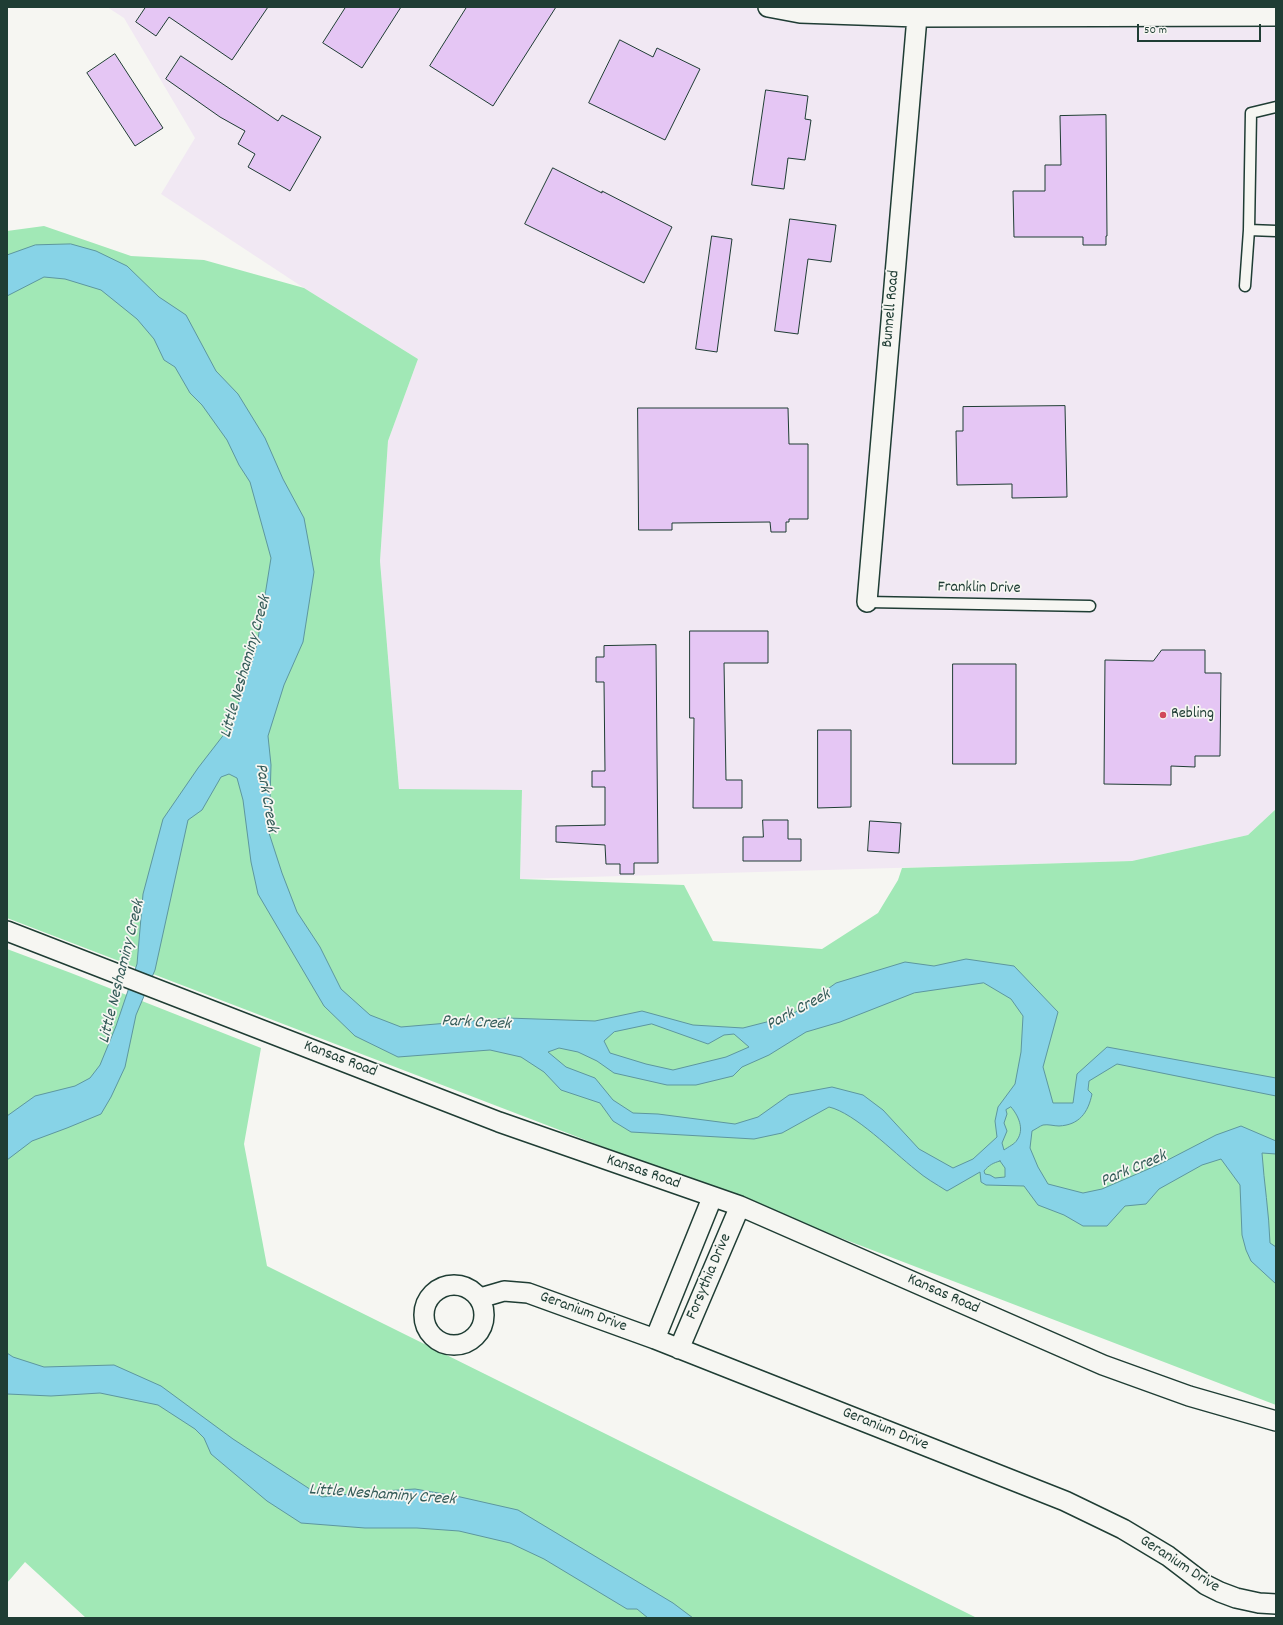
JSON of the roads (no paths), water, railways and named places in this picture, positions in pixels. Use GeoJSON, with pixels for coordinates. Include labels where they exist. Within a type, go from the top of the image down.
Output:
{"type":"FeatureCollection","features":[{"type":"Feature","properties":{"kind":"street"},"geometry":{"type":"LineString","coordinates":[[768,7],[800,13],[917,17],[1276,16]]}},
{"type":"Feature","properties":{"kind":"street","name":"Bunnell Road"},"geometry":{"type":"LineString","coordinates":[[867,602],[917,17]]}},
{"type":"Feature","properties":{"kind":"street","name":"Kansas Road"},"geometry":{"type":"LineString","coordinates":[[7,931],[214,1010],[499,1122],[712,1198],[740,1206],[1103,1365],[1189,1396],[1276,1421]]}},
{"type":"Feature","properties":{"kind":"street","name":"Forsythia Drive"},"geometry":{"type":"LineString","coordinates":[[655,1339],[712,1198]]}},
{"type":"Feature","properties":{"kind":"street","name":"Forsythia Drive"},"geometry":{"type":"LineString","coordinates":[[680,1349],[740,1206]]}},
{"type":"Feature","properties":{"kind":"street","name":"Geranium Drive"},"geometry":{"type":"LineString","coordinates":[[480,1298],[504,1291],[528,1293],[655,1339],[1065,1502],[1123,1529],[1168,1556],[1206,1585],[1220,1592],[1236,1598],[1258,1603],[1276,1604]]}},
{"type":"Feature","properties":{"kind":"lane"},"geometry":{"type":"LineString","coordinates":[[1245,286],[1251,113],[1276,107]]}},
{"type":"Feature","properties":{"kind":"lane"},"geometry":{"type":"LineString","coordinates":[[1248,230],[1276,231]]}},
{"type":"Feature","properties":{"kind":"lane","name":"Franklin Drive"},"geometry":{"type":"LineString","coordinates":[[867,602],[1090,606]]}},
{"type":"Feature","properties":{"kind":"water","name":"Park Creek"},"geometry":{"type":"Polygon","coordinates":[[[71,244],[96,251],[127,266],[159,297],[186,315],[216,371],[238,394],[265,438],[283,479],[304,518],[314,572],[303,642],[284,685],[268,736],[271,765],[269,833],[297,912],[320,947],[341,989],[370,1015],[401,1027],[507,1018],[595,1021],[642,1011],[693,1025],[743,1028],[790,1016],[836,983],[905,962],[934,966],[966,959],[1014,966],[1058,1012],[1043,1067],[1053,1103],[1073,1103],[1077,1074],[1107,1047],[1276,1078],[1276,1096],[1117,1064],[1089,1081],[1088,1090],[1092,1094],[1088,1107],[1082,1117],[1066,1125],[1043,1125],[1032,1131],[1030,1148],[1038,1167],[1048,1184],[1083,1193],[1102,1189],[1160,1164],[1216,1135],[1241,1126],[1276,1141],[1276,1154],[1262,1153],[1270,1243],[1276,1247],[1276,1284],[1251,1261],[1246,1250],[1242,1235],[1240,1185],[1221,1159],[1202,1165],[1159,1189],[1146,1204],[1125,1206],[1107,1226],[1083,1226],[1064,1215],[1038,1205],[1024,1186],[986,1185],[981,1182],[980,1172],[947,1191],[919,1173],[862,1125],[839,1111],[829,1107],[782,1133],[754,1139],[631,1132],[613,1121],[600,1103],[561,1090],[544,1072],[521,1057],[490,1050],[398,1057],[355,1036],[324,1006],[258,894],[251,862],[243,800],[237,778],[229,774],[221,777],[202,810],[188,820],[155,970],[136,1015],[125,1067],[111,1097],[101,1114],[32,1141],[7,1160],[7,1116],[35,1096],[75,1086],[90,1078],[100,1065],[116,1026],[137,964],[143,894],[163,819],[198,768],[232,724],[257,645],[271,558],[250,482],[239,465],[227,440],[202,405],[190,393],[175,367],[164,360],[154,339],[137,319],[101,290],[65,279],[44,277],[7,296],[7,255],[35,245],[71,244]],[[984,983],[914,993],[840,1022],[806,1032],[769,1055],[742,1067],[733,1076],[696,1085],[667,1085],[614,1073],[597,1061],[578,1052],[559,1048],[548,1052],[566,1067],[595,1078],[613,1100],[633,1113],[658,1114],[735,1124],[758,1117],[789,1095],[832,1087],[863,1095],[883,1110],[919,1149],[953,1168],[973,1159],[997,1137],[995,1121],[998,1107],[1015,1084],[1021,1052],[1023,1016],[1011,999],[984,983]],[[652,1024],[614,1032],[604,1041],[610,1053],[646,1064],[673,1070],[726,1057],[749,1047],[734,1034],[724,1035],[708,1044],[652,1024]],[[1011,1107],[1006,1110],[1007,1114],[1004,1123],[1007,1131],[1002,1143],[1004,1150],[1016,1141],[1020,1131],[1020,1122],[1014,1110],[1011,1107]],[[1000,1161],[991,1164],[984,1171],[985,1174],[995,1178],[1005,1177],[1005,1168],[1000,1161]]]}},
{"type":"Feature","properties":{"kind":"water","name":"Little Neshaminy Creek"},"geometry":{"type":"Polygon","coordinates":[[[7,1353],[13,1357],[44,1367],[114,1365],[161,1386],[233,1439],[322,1497],[415,1489],[456,1496],[518,1510],[673,1603],[693,1618],[648,1618],[637,1609],[627,1609],[544,1559],[510,1543],[459,1531],[417,1528],[365,1528],[301,1523],[267,1501],[211,1454],[204,1438],[195,1429],[158,1405],[100,1393],[51,1396],[7,1394],[7,1353]]]}},
{"type":"Feature","properties":{"kind":"place","name":"Rebling"},"geometry":{"type":"Point","coordinates":[1163,715]}}]}
